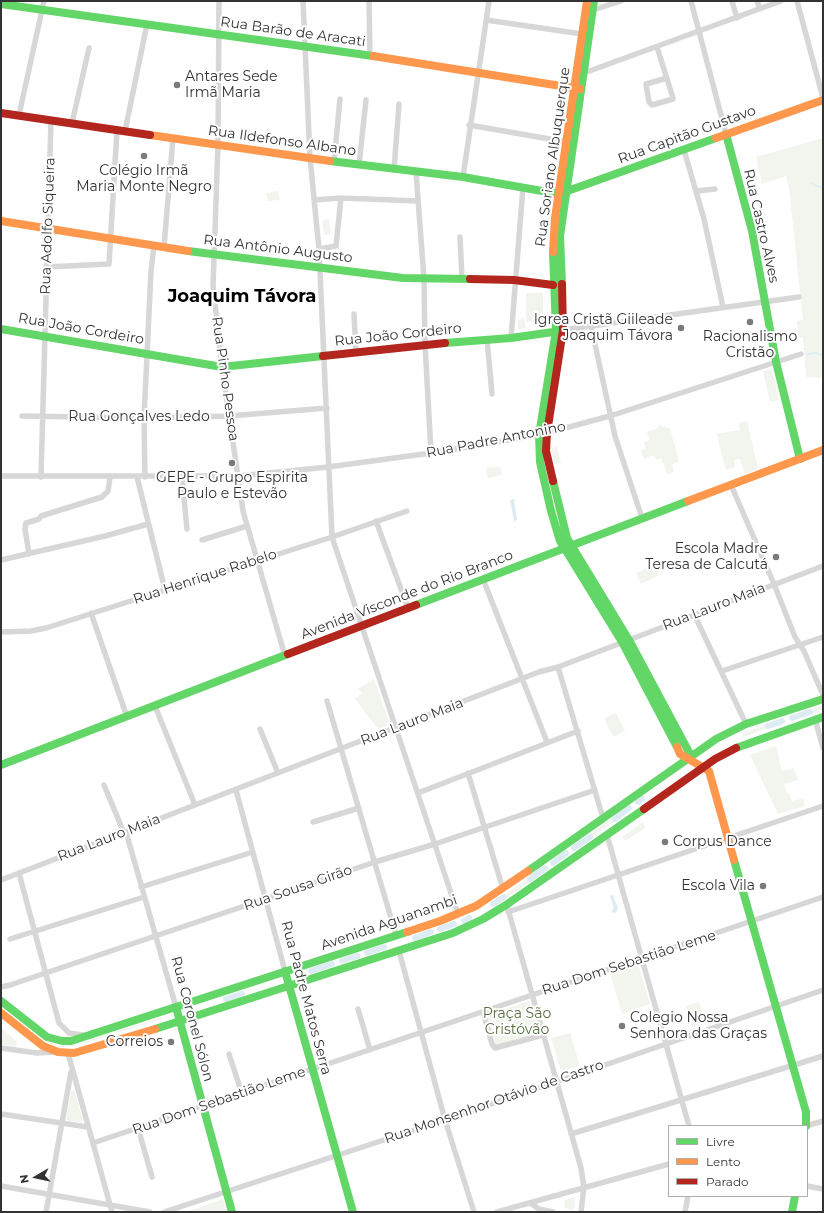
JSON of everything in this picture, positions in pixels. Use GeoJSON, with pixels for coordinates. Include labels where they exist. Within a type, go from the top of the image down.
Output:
{"type":"FeatureCollection","features":[{"type":"Feature","properties":{"kind":"main road","name":"Rua Soriano Albuquerque"},"geometry":{"type":"LineString","coordinates":[[562,193],[578,89],[582,34],[587,1]]}},
{"type":"Feature","properties":{"kind":"main road","name":"Rua Soriano Albuquerque"},"geometry":{"type":"LineString","coordinates":[[580,73],[594,1]]}},
{"type":"Feature","properties":{"kind":"main road","name":"Rua Barão de Aracati"},"geometry":{"type":"LineString","coordinates":[[1,4],[43,5],[147,24],[305,48],[370,56],[578,89]]}},
{"type":"Feature","properties":{"kind":"main road","name":"Rua Soriano Albuquerque"},"geometry":{"type":"LineString","coordinates":[[559,331],[554,285],[556,246],[567,142],[578,89]]}},
{"type":"Feature","properties":{"kind":"main road","name":"Rua Capitão Gustavo"},"geometry":{"type":"LineString","coordinates":[[562,193],[823,99]]}},
{"type":"Feature","properties":{"kind":"main road","name":"Rua Ildefonso Albano"},"geometry":{"type":"LineString","coordinates":[[1,113],[334,162],[463,177],[562,193]]}},
{"type":"Feature","properties":{"kind":"main road","name":"Rua Castro Alves"},"geometry":{"type":"LineString","coordinates":[[726,134],[752,232],[776,362],[800,459]]}},
{"type":"Feature","properties":{"kind":"main road","name":"Rua Antônio Augusto"},"geometry":{"type":"LineString","coordinates":[[1,221],[213,255],[424,279],[514,280],[554,285]]}},
{"type":"Feature","properties":{"kind":"main road","name":"Rua Soriano Albuquerque"},"geometry":{"type":"LineString","coordinates":[[556,246],[559,331],[543,434],[548,464],[568,547],[626,641],[678,751],[702,767]]}},
{"type":"Feature","properties":{"kind":"main road","name":"Rua João Cordeiro"},"geometry":{"type":"LineString","coordinates":[[1,329],[222,366],[424,344],[511,338],[559,331]]}},
{"type":"Feature","properties":{"kind":"main road","name":"Avenida Visconde do Rio Branco"},"geometry":{"type":"LineString","coordinates":[[1,765],[483,578],[823,450]]}},
{"type":"Feature","properties":{"kind":"main road","name":"Avenida Aguanambi"},"geometry":{"type":"LineString","coordinates":[[1,1001],[40,1032],[51,1038],[62,1041],[70,1041],[458,914],[476,906],[503,888],[716,739],[746,724],[823,699]]}},
{"type":"Feature","properties":{"kind":"main road","name":"Avenida Aguanambi"},"geometry":{"type":"LineString","coordinates":[[1,1014],[36,1042],[58,1052],[74,1053],[180,1021],[453,933],[507,908],[702,767],[744,744],[819,718]]}},
{"type":"Feature","properties":{"kind":"main road"},"geometry":{"type":"LineString","coordinates":[[702,767],[709,771],[726,837],[752,922],[806,1112],[806,1125]]}},
{"type":"Feature","properties":{"kind":"main road","name":"Rua Padre Matos Serra"},"geometry":{"type":"LineString","coordinates":[[285,971],[353,1212]]}},
{"type":"Feature","properties":{"kind":"main road","name":"Rua Coronel Sólon"},"geometry":{"type":"LineString","coordinates":[[176,1007],[232,1212]]}},
{"type":"Feature","properties":{"kind":"main road"},"geometry":{"type":"LineString","coordinates":[[792,1212],[795,1197]]}},
{"type":"Feature","properties":{"kind":"street","name":"Rua Pinho Pessoa"},"geometry":{"type":"LineString","coordinates":[[219,1],[218,144],[213,286],[229,416],[247,526],[285,656]]}},
{"type":"Feature","properties":{"kind":"street"},"geometry":{"type":"LineString","coordinates":[[303,1],[310,158],[319,249],[325,355],[328,467],[332,537],[360,626],[458,914]]}},
{"type":"Feature","properties":{"kind":"street"},"geometry":{"type":"LineString","coordinates":[[369,1],[370,56]]}},
{"type":"Feature","properties":{"kind":"street"},"geometry":{"type":"LineString","coordinates":[[463,177],[477,73],[489,1]]}},
{"type":"Feature","properties":{"kind":"street"},"geometry":{"type":"LineString","coordinates":[[593,10],[621,1]]}},
{"type":"Feature","properties":{"kind":"street","name":"Rua Castro Alves"},"geometry":{"type":"LineString","coordinates":[[691,1],[726,134]]}},
{"type":"Feature","properties":{"kind":"street"},"geometry":{"type":"LineString","coordinates":[[732,1],[737,18]]}},
{"type":"Feature","properties":{"kind":"street"},"geometry":{"type":"LineString","coordinates":[[757,1],[760,9]]}},
{"type":"Feature","properties":{"kind":"street"},"geometry":{"type":"LineString","coordinates":[[580,73],[658,47],[781,1]]}},
{"type":"Feature","properties":{"kind":"street"},"geometry":{"type":"LineString","coordinates":[[797,1],[823,99]]}},
{"type":"Feature","properties":{"kind":"street"},"geometry":{"type":"LineString","coordinates":[[19,115],[43,5]]}},
{"type":"Feature","properties":{"kind":"street"},"geometry":{"type":"LineString","coordinates":[[486,20],[582,34]]}},
{"type":"Feature","properties":{"kind":"street"},"geometry":{"type":"LineString","coordinates":[[46,267],[109,264],[121,130],[147,24]]}},
{"type":"Feature","properties":{"kind":"street"},"geometry":{"type":"LineString","coordinates":[[658,47],[667,78],[673,99],[652,106],[649,102],[646,84],[667,78]]}},
{"type":"Feature","properties":{"kind":"street"},"geometry":{"type":"LineString","coordinates":[[72,123],[89,48]]}},
{"type":"Feature","properties":{"kind":"street"},"geometry":{"type":"LineString","coordinates":[[334,162],[340,99]]}},
{"type":"Feature","properties":{"kind":"street"},"geometry":{"type":"LineString","coordinates":[[359,165],[366,100]]}},
{"type":"Feature","properties":{"kind":"street"},"geometry":{"type":"LineString","coordinates":[[394,170],[399,104]]}},
{"type":"Feature","properties":{"kind":"street","name":"Rua Adolfo Siqueira"},"geometry":{"type":"LineString","coordinates":[[41,476],[51,120]]}},
{"type":"Feature","properties":{"kind":"street"},"geometry":{"type":"LineString","coordinates":[[470,125],[567,142]]}},
{"type":"Feature","properties":{"kind":"street"},"geometry":{"type":"LineString","coordinates":[[164,247],[173,138]]}},
{"type":"Feature","properties":{"kind":"street"},"geometry":{"type":"LineString","coordinates":[[684,150],[697,192],[723,307]]}},
{"type":"Feature","properties":{"kind":"street"},"geometry":{"type":"LineString","coordinates":[[416,172],[424,279],[424,344],[431,453]]}},
{"type":"Feature","properties":{"kind":"street"},"geometry":{"type":"LineString","coordinates":[[511,338],[514,280],[523,187]]}},
{"type":"Feature","properties":{"kind":"street"},"geometry":{"type":"LineString","coordinates":[[697,192],[715,189]]}},
{"type":"Feature","properties":{"kind":"street"},"geometry":{"type":"LineString","coordinates":[[314,200],[341,198],[418,201]]}},
{"type":"Feature","properties":{"kind":"street"},"geometry":{"type":"LineString","coordinates":[[319,249],[336,246],[341,198]]}},
{"type":"Feature","properties":{"kind":"street"},"geometry":{"type":"LineString","coordinates":[[460,237],[462,279]]}},
{"type":"Feature","properties":{"kind":"street"},"geometry":{"type":"LineString","coordinates":[[145,477],[144,418],[151,271],[154,246]]}},
{"type":"Feature","properties":{"kind":"street","name":"Rua João Cordeiro"},"geometry":{"type":"LineString","coordinates":[[559,331],[799,297]]}},
{"type":"Feature","properties":{"kind":"street"},"geometry":{"type":"LineString","coordinates":[[354,314],[356,352]]}},
{"type":"Feature","properties":{"kind":"street"},"geometry":{"type":"LineString","coordinates":[[591,326],[610,416],[623,462],[642,518]]}},
{"type":"Feature","properties":{"kind":"street"},"geometry":{"type":"LineString","coordinates":[[487,339],[492,394]]}},
{"type":"Feature","properties":{"kind":"street","name":"Rua Padre Antonino"},"geometry":{"type":"LineString","coordinates":[[1,476],[182,478],[239,476],[328,467],[431,453],[543,434],[610,416],[801,354]]}},
{"type":"Feature","properties":{"kind":"street","name":"Rua Gonçalves Ledo"},"geometry":{"type":"LineString","coordinates":[[22,416],[144,418],[229,416],[327,408]]}},
{"type":"Feature","properties":{"kind":"street"},"geometry":{"type":"LineString","coordinates":[[29,554],[25,529],[26,523],[39,519],[42,516],[102,497],[108,492],[110,477]]}},
{"type":"Feature","properties":{"kind":"street"},"geometry":{"type":"LineString","coordinates":[[137,477],[165,590]]}},
{"type":"Feature","properties":{"kind":"street"},"geometry":{"type":"LineString","coordinates":[[182,478],[187,529]]}},
{"type":"Feature","properties":{"kind":"street"},"geometry":{"type":"LineString","coordinates":[[731,485],[774,584],[795,637],[823,695]]}},
{"type":"Feature","properties":{"kind":"street","name":"Rua Henrique Rabelo"},"geometry":{"type":"LineString","coordinates":[[1,632],[31,631],[46,628],[332,537],[407,511]]}},
{"type":"Feature","properties":{"kind":"street"},"geometry":{"type":"LineString","coordinates":[[376,521],[408,608]]}},
{"type":"Feature","properties":{"kind":"street"},"geometry":{"type":"LineString","coordinates":[[1,560],[148,524]]}},
{"type":"Feature","properties":{"kind":"street"},"geometry":{"type":"LineString","coordinates":[[202,540],[247,526]]}},
{"type":"Feature","properties":{"kind":"street","name":"Rua Lauro Maia"},"geometry":{"type":"LineString","coordinates":[[1,880],[522,679],[558,667],[823,566]]}},
{"type":"Feature","properties":{"kind":"street"},"geometry":{"type":"LineString","coordinates":[[483,578],[547,742]]}},
{"type":"Feature","properties":{"kind":"street"},"geometry":{"type":"LineString","coordinates":[[91,613],[127,717]]}},
{"type":"Feature","properties":{"kind":"street"},"geometry":{"type":"LineString","coordinates":[[694,614],[746,724]]}},
{"type":"Feature","properties":{"kind":"street"},"geometry":{"type":"LineString","coordinates":[[722,671],[823,637]]}},
{"type":"Feature","properties":{"kind":"street"},"geometry":{"type":"LineString","coordinates":[[558,667],[603,818]]}},
{"type":"Feature","properties":{"kind":"street"},"geometry":{"type":"LineString","coordinates":[[327,701],[396,935]]}},
{"type":"Feature","properties":{"kind":"street"},"geometry":{"type":"LineString","coordinates":[[155,706],[195,805]]}},
{"type":"Feature","properties":{"kind":"street"},"geometry":{"type":"LineString","coordinates":[[819,718],[823,748]]}},
{"type":"Feature","properties":{"kind":"street"},"geometry":{"type":"LineString","coordinates":[[260,729],[278,773]]}},
{"type":"Feature","properties":{"kind":"street"},"geometry":{"type":"LineString","coordinates":[[418,793],[547,742],[578,732]]}},
{"type":"Feature","properties":{"kind":"street"},"geometry":{"type":"LineString","coordinates":[[468,773],[503,888]]}},
{"type":"Feature","properties":{"kind":"street","name":"Rua Coronel Sólon"},"geometry":{"type":"LineString","coordinates":[[104,785],[125,833],[176,1007]]}},
{"type":"Feature","properties":{"kind":"street","name":"Rua Padre Matos Serra"},"geometry":{"type":"LineString","coordinates":[[236,790],[285,971]]}},
{"type":"Feature","properties":{"kind":"street","name":"Rua Sousa Girão"},"geometry":{"type":"LineString","coordinates":[[1,987],[595,790]]}},
{"type":"Feature","properties":{"kind":"street"},"geometry":{"type":"LineString","coordinates":[[581,1212],[584,1187],[581,1168],[507,908],[618,875],[726,837],[823,806]]}},
{"type":"Feature","properties":{"kind":"street"},"geometry":{"type":"LineString","coordinates":[[313,822],[359,808]]}},
{"type":"Feature","properties":{"kind":"street"},"geometry":{"type":"LineString","coordinates":[[606,835],[667,1043],[689,1125]]}},
{"type":"Feature","properties":{"kind":"street"},"geometry":{"type":"LineString","coordinates":[[141,887],[253,852]]}},
{"type":"Feature","properties":{"kind":"street"},"geometry":{"type":"LineString","coordinates":[[19,873],[59,1024],[69,1033],[86,1035]]}},
{"type":"Feature","properties":{"kind":"street"},"geometry":{"type":"LineString","coordinates":[[10,939],[144,897]]}},
{"type":"Feature","properties":{"kind":"street","name":"Rua Dom Sebastião Leme"},"geometry":{"type":"LineString","coordinates":[[93,1143],[823,897]]}},
{"type":"Feature","properties":{"kind":"street"},"geometry":{"type":"LineString","coordinates":[[399,950],[445,1120],[474,1212]]}},
{"type":"Feature","properties":{"kind":"street","name":"Rua Monsenhor Otávio de Castro"},"geometry":{"type":"LineString","coordinates":[[164,1212],[226,1190],[445,1120],[557,1080],[823,990]]}},
{"type":"Feature","properties":{"kind":"street"},"geometry":{"type":"LineString","coordinates":[[358,1009],[370,1050]]}},
{"type":"Feature","properties":{"kind":"street"},"geometry":{"type":"LineString","coordinates":[[483,1012],[492,1044],[495,1048],[543,1035]]}},
{"type":"Feature","properties":{"kind":"street"},"geometry":{"type":"LineString","coordinates":[[1,1048],[37,1054],[58,1052]]}},
{"type":"Feature","properties":{"kind":"street"},"geometry":{"type":"LineString","coordinates":[[68,1053],[71,1070],[112,1212]]}},
{"type":"Feature","properties":{"kind":"street"},"geometry":{"type":"LineString","coordinates":[[229,1054],[242,1094]]}},
{"type":"Feature","properties":{"kind":"street"},"geometry":{"type":"LineString","coordinates":[[571,1134],[823,1056]]}},
{"type":"Feature","properties":{"kind":"street"},"geometry":{"type":"LineString","coordinates":[[46,1212],[71,1070]]}},
{"type":"Feature","properties":{"kind":"street"},"geometry":{"type":"LineString","coordinates":[[1,1114],[88,1127]]}},
{"type":"Feature","properties":{"kind":"street"},"geometry":{"type":"LineString","coordinates":[[808,1125],[823,1121]]}},
{"type":"Feature","properties":{"kind":"street"},"geometry":{"type":"LineString","coordinates":[[138,1128],[152,1177]]}},
{"type":"Feature","properties":{"kind":"street"},"geometry":{"type":"LineString","coordinates":[[496,1212],[668,1164]]}},
{"type":"Feature","properties":{"kind":"street"},"geometry":{"type":"LineString","coordinates":[[1,1186],[150,1212]]}},
{"type":"Feature","properties":{"kind":"street"},"geometry":{"type":"LineString","coordinates":[[808,1186],[823,1189]]}},
{"type":"Feature","properties":{"kind":"street"},"geometry":{"type":"LineString","coordinates":[[685,1212],[688,1197]]}},
{"type":"Feature","properties":{"kind":"street"},"geometry":{"type":"LineString","coordinates":[[530,1203],[539,1209],[553,1212]]}},
{"type":"Feature","properties":{"kind":"green space"},"geometry":{"type":"Polygon","coordinates":[[[823,138],[823,378],[806,377],[803,338],[795,337],[794,331],[798,330],[797,321],[803,320],[789,187],[786,176],[762,184],[756,157],[823,138]]]}},
{"type":"Feature","properties":{"kind":"green space"},"geometry":{"type":"Polygon","coordinates":[[[278,191],[280,200],[268,201],[266,193],[278,191]]]}},
{"type":"Feature","properties":{"kind":"green space"},"geometry":{"type":"Polygon","coordinates":[[[329,219],[331,234],[324,235],[322,220],[329,219]]]}},
{"type":"Feature","properties":{"kind":"green space"},"geometry":{"type":"Polygon","coordinates":[[[526,293],[543,293],[543,322],[526,322],[526,293]]]}},
{"type":"Feature","properties":{"kind":"green space"},"geometry":{"type":"Polygon","coordinates":[[[524,318],[526,328],[518,329],[518,320],[524,318]]]}},
{"type":"Feature","properties":{"kind":"green space"},"geometry":{"type":"Polygon","coordinates":[[[772,370],[779,400],[770,402],[763,371],[772,370]]]}},
{"type":"Feature","properties":{"kind":"green space"},"geometry":{"type":"Polygon","coordinates":[[[747,421],[758,469],[745,474],[740,459],[734,460],[735,467],[726,470],[718,441],[720,440],[716,434],[740,430],[739,423],[747,421]]]}},
{"type":"Feature","properties":{"kind":"green space"},"geometry":{"type":"Polygon","coordinates":[[[661,424],[662,427],[666,426],[667,428],[670,428],[679,461],[672,465],[674,472],[667,474],[661,458],[656,460],[654,455],[644,459],[641,451],[646,449],[644,442],[649,440],[647,432],[658,428],[661,424]]]}},
{"type":"Feature","properties":{"kind":"green space"},"geometry":{"type":"Polygon","coordinates":[[[557,447],[561,463],[554,464],[551,448],[557,447]]]}},
{"type":"Feature","properties":{"kind":"green space"},"geometry":{"type":"Polygon","coordinates":[[[501,467],[502,475],[488,478],[486,468],[501,467]]]}},
{"type":"Feature","properties":{"kind":"green space"},"geometry":{"type":"Polygon","coordinates":[[[654,565],[659,575],[641,584],[636,573],[654,565]]]}},
{"type":"Feature","properties":{"kind":"green space"},"geometry":{"type":"Polygon","coordinates":[[[374,679],[389,722],[387,726],[378,729],[355,699],[362,693],[358,689],[374,679]]]}},
{"type":"Feature","properties":{"kind":"green space"},"geometry":{"type":"Polygon","coordinates":[[[823,705],[823,710],[810,715],[809,710],[823,705]]]}},
{"type":"Feature","properties":{"kind":"green space"},"geometry":{"type":"Polygon","coordinates":[[[616,713],[625,731],[613,737],[604,718],[616,713]]]}},
{"type":"Feature","properties":{"kind":"green space"},"geometry":{"type":"Polygon","coordinates":[[[767,724],[768,728],[744,737],[742,733],[767,724]]]}},
{"type":"Feature","properties":{"kind":"green space"},"geometry":{"type":"Polygon","coordinates":[[[776,746],[782,771],[794,768],[798,780],[784,784],[787,793],[789,793],[792,801],[803,798],[805,806],[778,814],[750,755],[776,746]]]}},
{"type":"Feature","properties":{"kind":"green space"},"geometry":{"type":"Polygon","coordinates":[[[614,817],[616,820],[591,838],[588,835],[614,817]]]}},
{"type":"Feature","properties":{"kind":"green space"},"geometry":{"type":"Polygon","coordinates":[[[643,822],[645,828],[625,841],[622,837],[643,822]]]}},
{"type":"Feature","properties":{"kind":"green space"},"geometry":{"type":"Polygon","coordinates":[[[529,878],[531,881],[505,899],[503,896],[529,878]]]}},
{"type":"Feature","properties":{"kind":"green space"},"geometry":{"type":"Polygon","coordinates":[[[638,964],[650,1004],[622,1014],[610,973],[638,964]]]}},
{"type":"Feature","properties":{"kind":"green space","name":"Praça São Cristóvão"},"geometry":{"type":"Polygon","coordinates":[[[529,1001],[539,1033],[496,1046],[486,1015],[529,1001]]]}},
{"type":"Feature","properties":{"kind":"green space"},"geometry":{"type":"Polygon","coordinates":[[[699,1002],[706,1023],[692,1027],[686,1006],[699,1002]]]}},
{"type":"Feature","properties":{"kind":"green space"},"geometry":{"type":"Polygon","coordinates":[[[162,1017],[162,1019],[79,1045],[63,1047],[53,1045],[45,1041],[62,1046],[78,1044],[162,1017]]]}},
{"type":"Feature","properties":{"kind":"green space"},"geometry":{"type":"Polygon","coordinates":[[[1,1027],[17,1042],[16,1047],[1,1044],[1,1027]]]}},
{"type":"Feature","properties":{"kind":"green space"},"geometry":{"type":"Polygon","coordinates":[[[570,1033],[580,1066],[561,1071],[551,1038],[570,1033]]]}},
{"type":"Feature","properties":{"kind":"green space"},"geometry":{"type":"Polygon","coordinates":[[[74,1090],[83,1121],[81,1122],[66,1120],[71,1091],[74,1090]]]}},
{"type":"Feature","properties":{"kind":"green space"},"geometry":{"type":"Polygon","coordinates":[[[575,1197],[574,1210],[564,1208],[565,1200],[575,1197]]]}},
{"type":"Feature","properties":{"kind":"green space"},"geometry":{"type":"Polygon","coordinates":[[[223,1199],[227,1212],[186,1212],[223,1199]]]}},
{"type":"Feature","properties":{"kind":"shaded area"},"geometry":{"type":"Polygon","coordinates":[[[514,499],[517,520],[514,521],[510,500],[514,499]]]}},
{"type":"Feature","properties":{"kind":"shaded area"},"geometry":{"type":"Polygon","coordinates":[[[614,895],[614,899],[618,907],[616,913],[611,912],[614,908],[610,896],[614,895]]]}},
{"type":"Feature","properties":{"kind":"waterway"},"geometry":{"type":"LineString","coordinates":[[812,183],[815,186],[823,187]]}},
{"type":"Feature","properties":{"kind":"waterway"},"geometry":{"type":"LineString","coordinates":[[807,354],[815,353],[823,355]]}},
{"type":"Feature","properties":{"kind":"waterway"},"geometry":{"type":"LineString","coordinates":[[792,718],[810,712]]}},
{"type":"Feature","properties":{"kind":"waterway"},"geometry":{"type":"LineString","coordinates":[[768,726],[782,721]]}},
{"type":"Feature","properties":{"kind":"waterway"},"geometry":{"type":"LineString","coordinates":[[638,802],[642,799]]}},
{"type":"Feature","properties":{"kind":"waterway"},"geometry":{"type":"LineString","coordinates":[[615,819],[629,808]]}},
{"type":"Feature","properties":{"kind":"waterway"},"geometry":{"type":"LineString","coordinates":[[574,848],[590,837]]}},
{"type":"Feature","properties":{"kind":"waterway"},"geometry":{"type":"LineString","coordinates":[[553,863],[566,853]]}},
{"type":"Feature","properties":{"kind":"waterway"},"geometry":{"type":"LineString","coordinates":[[530,879],[545,868]]}},
{"type":"Feature","properties":{"kind":"waterway"},"geometry":{"type":"LineString","coordinates":[[493,904],[504,897]]}},
{"type":"Feature","properties":{"kind":"waterway"},"geometry":{"type":"LineString","coordinates":[[464,921],[469,918]]}},
{"type":"Feature","properties":{"kind":"waterway"},"geometry":{"type":"LineString","coordinates":[[440,929],[454,924]]}},
{"type":"Feature","properties":{"kind":"waterway"},"geometry":{"type":"LineString","coordinates":[[415,938],[431,932]]}},
{"type":"Feature","properties":{"kind":"waterway"},"geometry":{"type":"LineString","coordinates":[[367,953],[384,947]]}},
{"type":"Feature","properties":{"kind":"waterway"},"geometry":{"type":"LineString","coordinates":[[342,961],[357,956]]}},
{"type":"Feature","properties":{"kind":"waterway"},"geometry":{"type":"LineString","coordinates":[[311,971],[332,964]]}},
{"type":"Feature","properties":{"kind":"waterway"},"geometry":{"type":"LineString","coordinates":[[226,999],[242,994]]}},
{"type":"Feature","properties":{"kind":"traffic: fast"},"geometry":{"type":"LineString","coordinates":[[562,284],[560,236],[594,1]]}},
{"type":"Feature","properties":{"kind":"traffic: fast"},"geometry":{"type":"LineString","coordinates":[[1,4],[373,56]]}},
{"type":"Feature","properties":{"kind":"traffic: fast"},"geometry":{"type":"LineString","coordinates":[[726,134],[752,231],[776,362],[800,459]]}},
{"type":"Feature","properties":{"kind":"traffic: fast"},"geometry":{"type":"LineString","coordinates":[[330,161],[463,177],[559,194],[716,138]]}},
{"type":"Feature","properties":{"kind":"traffic: fast"},"geometry":{"type":"LineString","coordinates":[[188,251],[403,278],[470,279]]}},
{"type":"Feature","properties":{"kind":"traffic: fast"},"geometry":{"type":"LineString","coordinates":[[553,252],[556,331],[539,435],[540,462],[551,511],[560,541],[622,642],[677,747]]}},
{"type":"Feature","properties":{"kind":"traffic: fast"},"geometry":{"type":"LineString","coordinates":[[1,329],[222,367],[323,356]]}},
{"type":"Feature","properties":{"kind":"traffic: fast"},"geometry":{"type":"LineString","coordinates":[[445,343],[511,338],[560,331]]}},
{"type":"Feature","properties":{"kind":"traffic: fast"},"geometry":{"type":"LineString","coordinates":[[553,481],[567,538],[629,640],[691,756]]}},
{"type":"Feature","properties":{"kind":"traffic: fast"},"geometry":{"type":"LineString","coordinates":[[416,605],[688,501]]}},
{"type":"Feature","properties":{"kind":"traffic: fast"},"geometry":{"type":"LineString","coordinates":[[1,765],[288,654]]}},
{"type":"Feature","properties":{"kind":"traffic: fast"},"geometry":{"type":"LineString","coordinates":[[528,871],[716,739],[746,724],[823,699]]}},
{"type":"Feature","properties":{"kind":"traffic: fast"},"geometry":{"type":"LineString","coordinates":[[736,748],[823,717]]}},
{"type":"Feature","properties":{"kind":"traffic: fast"},"geometry":{"type":"LineString","coordinates":[[155,1029],[453,933],[483,919],[506,905],[644,809]]}},
{"type":"Feature","properties":{"kind":"traffic: fast"},"geometry":{"type":"LineString","coordinates":[[734,860],[806,1112],[806,1125]]}},
{"type":"Feature","properties":{"kind":"traffic: fast"},"geometry":{"type":"LineString","coordinates":[[1,1001],[47,1037],[62,1041],[71,1041],[407,932]]}},
{"type":"Feature","properties":{"kind":"traffic: fast"},"geometry":{"type":"LineString","coordinates":[[285,971],[353,1212]]}},
{"type":"Feature","properties":{"kind":"traffic: fast"},"geometry":{"type":"LineString","coordinates":[[176,1007],[232,1212]]}},
{"type":"Feature","properties":{"kind":"traffic: fast"},"geometry":{"type":"LineString","coordinates":[[792,1212],[795,1197]]}},
{"type":"Feature","properties":{"kind":"traffic: slow"},"geometry":{"type":"LineString","coordinates":[[553,252],[555,218],[587,1]]}},
{"type":"Feature","properties":{"kind":"traffic: slow"},"geometry":{"type":"LineString","coordinates":[[373,56],[580,89]]}},
{"type":"Feature","properties":{"kind":"traffic: slow"},"geometry":{"type":"LineString","coordinates":[[716,138],[823,100]]}},
{"type":"Feature","properties":{"kind":"traffic: slow"},"geometry":{"type":"LineString","coordinates":[[150,135],[330,161]]}},
{"type":"Feature","properties":{"kind":"traffic: slow"},"geometry":{"type":"LineString","coordinates":[[1,221],[188,251]]}},
{"type":"Feature","properties":{"kind":"traffic: slow"},"geometry":{"type":"LineString","coordinates":[[688,501],[823,450]]}},
{"type":"Feature","properties":{"kind":"traffic: slow"},"geometry":{"type":"LineString","coordinates":[[677,747],[680,754],[709,771],[734,860]]}},
{"type":"Feature","properties":{"kind":"traffic: slow"},"geometry":{"type":"LineString","coordinates":[[407,932],[440,921],[476,906],[528,871]]}},
{"type":"Feature","properties":{"kind":"traffic: slow"},"geometry":{"type":"LineString","coordinates":[[1,1013],[43,1046],[58,1052],[74,1053],[155,1029]]}},
{"type":"Feature","properties":{"kind":"traffic: jam"},"geometry":{"type":"LineString","coordinates":[[1,113],[150,135]]}},
{"type":"Feature","properties":{"kind":"traffic: jam"},"geometry":{"type":"LineString","coordinates":[[470,279],[514,280],[553,285]]}},
{"type":"Feature","properties":{"kind":"traffic: jam"},"geometry":{"type":"LineString","coordinates":[[553,481],[546,451],[547,433],[563,330],[562,284]]}},
{"type":"Feature","properties":{"kind":"traffic: jam"},"geometry":{"type":"LineString","coordinates":[[323,356],[445,343]]}},
{"type":"Feature","properties":{"kind":"traffic: jam"},"geometry":{"type":"LineString","coordinates":[[288,654],[416,605]]}},
{"type":"Feature","properties":{"kind":"traffic: jam"},"geometry":{"type":"LineString","coordinates":[[644,809],[715,759],[736,748]]}},
{"type":"Feature","properties":{"kind":"place","name":"Antares Sede Irmã Maria"},"geometry":{"type":"Point","coordinates":[177,85]}},
{"type":"Feature","properties":{"kind":"place","name":"Colégio Irmã Maria Monte Negro"},"geometry":{"type":"Point","coordinates":[144,156]}},
{"type":"Feature","properties":{"kind":"place","name":"Racionalismo Cristão"},"geometry":{"type":"Point","coordinates":[750,322]}},
{"type":"Feature","properties":{"kind":"place","name":"Igrea Cristã Giileade Joaquim Távora"},"geometry":{"type":"Point","coordinates":[681,328]}},
{"type":"Feature","properties":{"kind":"place","name":"GEPE - Grupo Espirita Paulo e Estevão"},"geometry":{"type":"Point","coordinates":[232,463]}},
{"type":"Feature","properties":{"kind":"place","name":"Escola Madre Teresa de Calcutá"},"geometry":{"type":"Point","coordinates":[776,557]}},
{"type":"Feature","properties":{"kind":"place","name":"Corpus Dance"},"geometry":{"type":"Point","coordinates":[665,842]}},
{"type":"Feature","properties":{"kind":"place","name":"Escola Vila"},"geometry":{"type":"Point","coordinates":[763,886]}},
{"type":"Feature","properties":{"kind":"place","name":"Colegio Nossa Senhora das Graças"},"geometry":{"type":"Point","coordinates":[622,1026]}},
{"type":"Feature","properties":{"kind":"place","name":"Correios"},"geometry":{"type":"Point","coordinates":[171,1042]}},
{"type":"Feature","properties":{"kind":"district","name":"Joaquim Távora"},"geometry":{"type":"Point","coordinates":[242,297]}}]}
